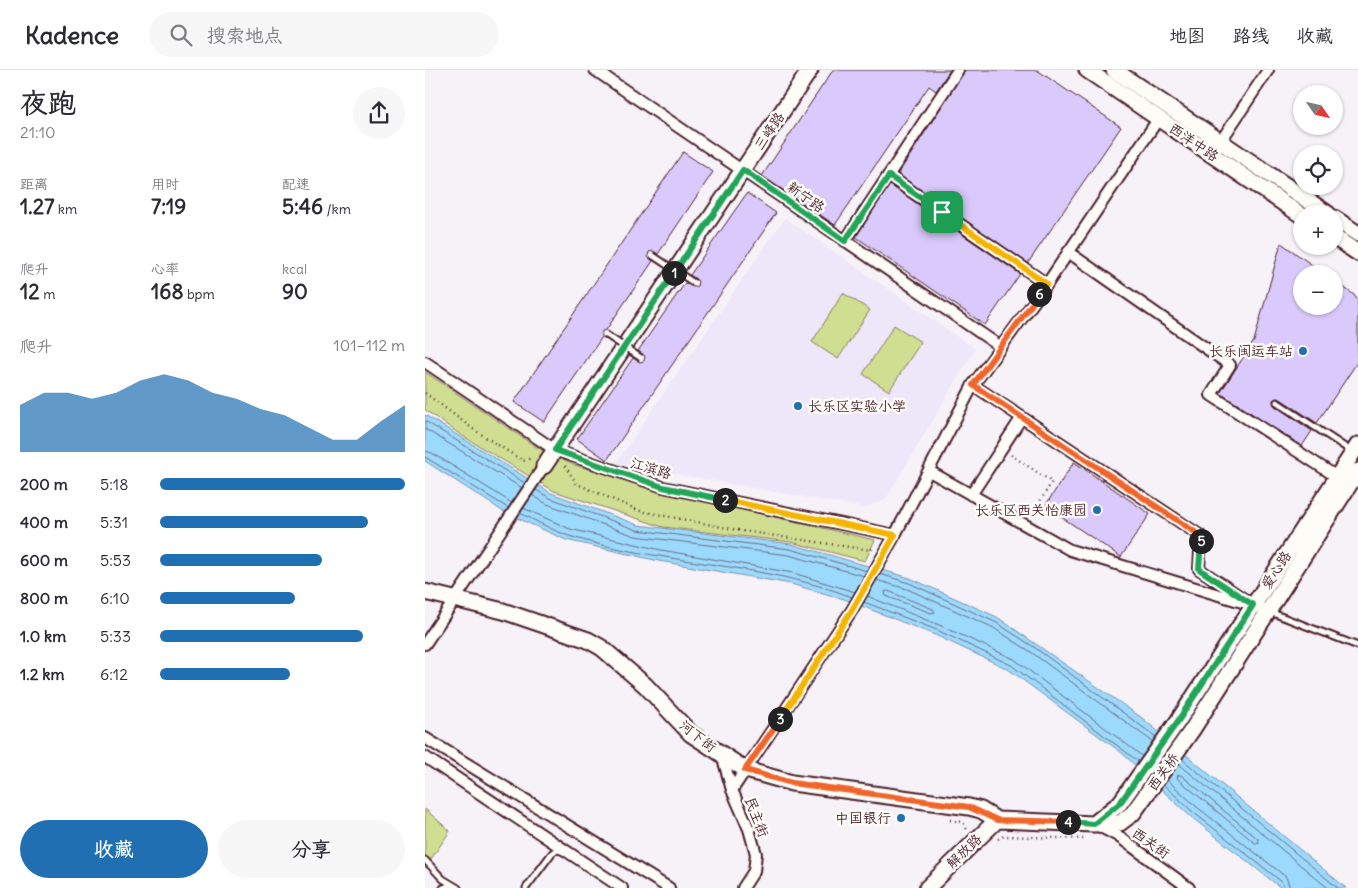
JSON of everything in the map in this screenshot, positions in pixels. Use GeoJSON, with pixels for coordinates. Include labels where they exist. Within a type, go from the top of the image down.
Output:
{"type":"FeatureCollection","features":[{"type":"Feature","properties":{"kind":"main road","name":"三峰路"},"geometry":{"type":"LineString","coordinates":[[544,466],[810,70]]}},
{"type":"Feature","properties":{"kind":"main road","name":"西洋中路"},"geometry":{"type":"LineString","coordinates":[[1087,70],[1159,118],[1217,148],[1312,205]]}},
{"type":"Feature","properties":{"kind":"main road","name":"西洋中路"},"geometry":{"type":"LineString","coordinates":[[1114,70],[1293,209]]}},
{"type":"Feature","properties":{"kind":"main road"},"geometry":{"type":"LineString","coordinates":[[1343,224],[1358,234]]}},
{"type":"Feature","properties":{"kind":"main road"},"geometry":{"type":"LineString","coordinates":[[1343,243],[1358,253]]}},
{"type":"Feature","properties":{"kind":"main road","name":"爱心路"},"geometry":{"type":"LineString","coordinates":[[1178,721],[1356,449]]}},
{"type":"Feature","properties":{"kind":"main road","name":"爱心路"},"geometry":{"type":"LineString","coordinates":[[1193,730],[1358,471]]}},
{"type":"Feature","properties":{"kind":"main road","name":"河下街"},"geometry":{"type":"LineString","coordinates":[[425,592],[503,611],[587,640],[602,648],[645,685],[691,734],[745,770],[792,783],[969,807],[997,820]]}},
{"type":"Feature","properties":{"kind":"main road","name":"西关桥"},"geometry":{"type":"LineString","coordinates":[[1094,824],[1120,803],[1178,721]]}},
{"type":"Feature","properties":{"kind":"main road","name":"西关桥"},"geometry":{"type":"LineString","coordinates":[[1094,824],[1120,823],[1133,813],[1193,730]]}},
{"type":"Feature","properties":{"kind":"main road"},"geometry":{"type":"LineString","coordinates":[[997,820],[1094,824]]}},
{"type":"Feature","properties":{"kind":"main road","name":"解放路"},"geometry":{"type":"LineString","coordinates":[[927,888],[997,820]]}},
{"type":"Feature","properties":{"kind":"street","name":"新宁路"},"geometry":{"type":"LineString","coordinates":[[595,70],[1001,346]]}},
{"type":"Feature","properties":{"kind":"street"},"geometry":{"type":"LineString","coordinates":[[845,241],[958,70]]}},
{"type":"Feature","properties":{"kind":"street"},"geometry":{"type":"LineString","coordinates":[[1217,148],[1268,70]]}},
{"type":"Feature","properties":{"kind":"street"},"geometry":{"type":"LineString","coordinates":[[732,790],[852,610],[895,535],[973,385],[1047,284],[1159,118]]}},
{"type":"Feature","properties":{"kind":"street"},"geometry":{"type":"LineString","coordinates":[[889,176],[1047,284]]}},
{"type":"Feature","properties":{"kind":"street"},"geometry":{"type":"LineString","coordinates":[[1068,252],[1230,365],[1211,394],[1337,478]]}},
{"type":"Feature","properties":{"kind":"street","name":"江滨路"},"geometry":{"type":"LineString","coordinates":[[425,362],[555,450],[663,487],[895,535]]}},
{"type":"Feature","properties":{"kind":"street"},"geometry":{"type":"LineString","coordinates":[[973,385],[1201,536],[1199,569],[1253,605],[1267,612]]}},
{"type":"Feature","properties":{"kind":"street"},"geometry":{"type":"LineString","coordinates":[[971,495],[1022,417]]}},
{"type":"Feature","properties":{"kind":"street"},"geometry":{"type":"LineString","coordinates":[[425,644],[544,466]]}},
{"type":"Feature","properties":{"kind":"street"},"geometry":{"type":"LineString","coordinates":[[929,471],[1070,550],[1253,605]]}},
{"type":"Feature","properties":{"kind":"street"},"geometry":{"type":"LineString","coordinates":[[425,738],[669,888]]}},
{"type":"Feature","properties":{"kind":"street","name":"民主街"},"geometry":{"type":"LineString","coordinates":[[722,755],[732,790],[749,829],[756,854],[754,871],[743,888]]}},
{"type":"Feature","properties":{"kind":"street"},"geometry":{"type":"LineString","coordinates":[[425,757],[622,888]]}},
{"type":"Feature","properties":{"kind":"street","name":"西关街"},"geometry":{"type":"LineString","coordinates":[[1094,824],[1117,836],[1189,888]]}},
{"type":"Feature","properties":{"kind":"lane"},"geometry":{"type":"LineString","coordinates":[[652,255],[694,283]]}},
{"type":"Feature","properties":{"kind":"lane"},"geometry":{"type":"LineString","coordinates":[[605,334],[641,358]]}},
{"type":"Feature","properties":{"kind":"lane"},"geometry":{"type":"LineString","coordinates":[[1277,402],[1356,449]]}},
{"type":"Feature","properties":{"kind":"lane"},"geometry":{"type":"LineString","coordinates":[[1267,612],[1358,646]]}},
{"type":"Feature","properties":{"kind":"lane"},"geometry":{"type":"LineString","coordinates":[[526,888],[552,853],[556,850],[567,851]]}},
{"type":"Feature","properties":{"kind":"lane"},"geometry":{"type":"LineString","coordinates":[[425,860],[458,888]]}},
{"type":"Feature","properties":{"kind":"lane"},"geometry":{"type":"LineString","coordinates":[[443,888],[451,884]]}},
{"type":"Feature","properties":{"kind":"path"},"geometry":{"type":"LineString","coordinates":[[425,393],[473,429],[523,461],[555,450],[577,484],[640,510],[743,531],[870,550],[895,535]]}},
{"type":"Feature","properties":{"kind":"path"},"geometry":{"type":"LineString","coordinates":[[1001,448],[1052,482],[1026,525]]}},
{"type":"Feature","properties":{"kind":"path"},"geometry":{"type":"LineString","coordinates":[[944,818],[963,822],[967,827],[967,836]]}},
{"type":"Feature","properties":{"kind":"path"},"geometry":{"type":"LineString","coordinates":[[991,843],[1004,836],[1089,839]]}},
{"type":"Feature","properties":{"kind":"shaded area","name":"长乐区实验小学"},"geometry":{"type":"Polygon","coordinates":[[[785,218],[975,349],[886,499],[865,508],[616,463],[785,218]]]}},
{"type":"Feature","properties":{"kind":"green space"},"geometry":{"type":"Polygon","coordinates":[[[843,293],[870,310],[838,359],[812,342],[843,293]]]}},
{"type":"Feature","properties":{"kind":"green space"},"geometry":{"type":"Polygon","coordinates":[[[894,325],[921,342],[889,391],[863,374],[894,325]]]}},
{"type":"Feature","properties":{"kind":"green space"},"geometry":{"type":"Polygon","coordinates":[[[425,372],[538,448],[574,465],[723,505],[875,540],[865,561],[791,542],[663,527],[554,491],[461,435],[425,410],[425,372]]]}},
{"type":"Feature","properties":{"kind":"green space"},"geometry":{"type":"Polygon","coordinates":[[[425,809],[450,831],[425,868],[425,809]]]}},
{"type":"Feature","properties":{"kind":"water"},"geometry":{"type":"Polygon","coordinates":[[[425,415],[551,493],[638,525],[791,544],[910,578],[997,617],[1142,718],[1346,888],[1281,888],[1190,816],[1122,753],[1008,669],[935,635],[844,599],[791,584],[659,561],[566,540],[504,512],[425,461],[425,415]]]}},
{"type":"Feature","properties":{"kind":"building"},"geometry":{"type":"Polygon","coordinates":[[[833,70],[950,70],[936,91],[929,86],[835,225],[762,176],[833,70]]]}},
{"type":"Feature","properties":{"kind":"building"},"geometry":{"type":"Polygon","coordinates":[[[965,70],[1037,70],[1121,127],[1028,263],[898,174],[965,70]]]}},
{"type":"Feature","properties":{"kind":"building"},"geometry":{"type":"Polygon","coordinates":[[[683,152],[713,172],[658,254],[653,251],[649,252],[648,257],[653,261],[606,330],[602,331],[602,337],[544,422],[514,402],[683,152]]]}},
{"type":"Feature","properties":{"kind":"building"},"geometry":{"type":"Polygon","coordinates":[[[890,185],[1020,274],[985,325],[856,237],[890,185]]]}},
{"type":"Feature","properties":{"kind":"building"},"geometry":{"type":"Polygon","coordinates":[[[747,193],[776,213],[607,460],[577,439],[633,358],[640,362],[644,361],[645,356],[638,351],[685,283],[693,287],[697,286],[698,281],[690,275],[747,193]]]}},
{"type":"Feature","properties":{"kind":"building","name":"长乐闽运车站"},"geometry":{"type":"Polygon","coordinates":[[[1281,243],[1293,251],[1293,255],[1298,255],[1312,265],[1293,265],[1293,315],[1343,315],[1343,287],[1354,295],[1358,301],[1358,361],[1317,423],[1279,398],[1273,400],[1275,406],[1312,431],[1302,446],[1220,393],[1254,341],[1281,243]]]}},
{"type":"Feature","properties":{"kind":"building","name":"长乐区西关怡康园"},"geometry":{"type":"Polygon","coordinates":[[[1074,462],[1150,514],[1121,557],[1045,506],[1074,462]]]}},
{"type":"Feature","properties":{"kind":"place","name":"长乐闽运车站"},"geometry":{"type":"Point","coordinates":[1303,351]}},
{"type":"Feature","properties":{"kind":"place","name":"长乐区实验小学"},"geometry":{"type":"Point","coordinates":[798,406]}},
{"type":"Feature","properties":{"kind":"place","name":"长乐区西关怡康园"},"geometry":{"type":"Point","coordinates":[1097,510]}},
{"type":"Feature","properties":{"kind":"place","name":"中国银行"},"geometry":{"type":"Point","coordinates":[901,818]}},
{"type":"Feature","properties":{"kind":"route"},"geometry":{"type":"LineString","coordinates":[[743,170],[845,241],[889,176],[942,212],[1047,284],[973,385],[1201,536],[1199,569],[1253,605],[1178,721],[1120,803],[1094,824],[997,820],[981,810],[969,807],[792,783],[745,770],[852,610],[895,535],[663,487],[555,450],[743,170]]}}]}
